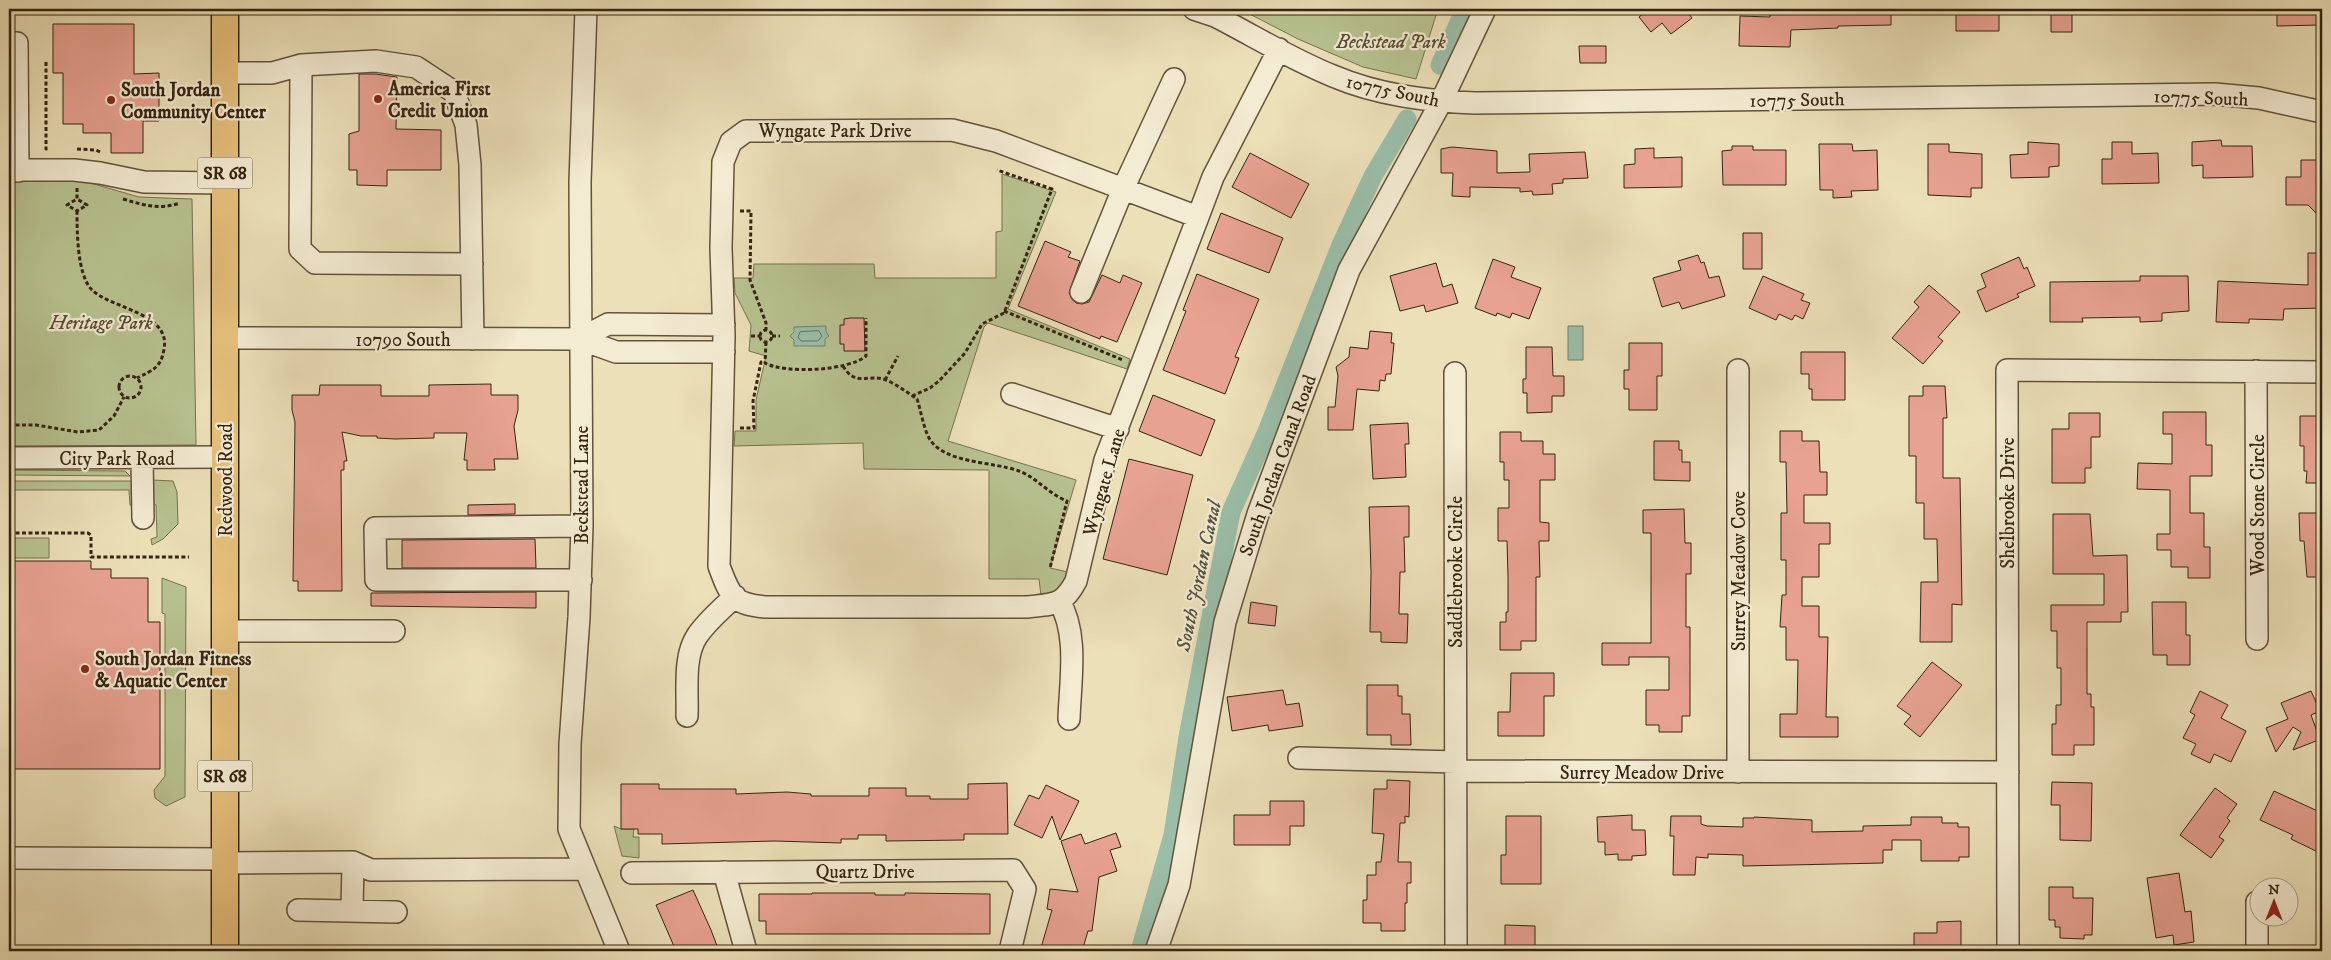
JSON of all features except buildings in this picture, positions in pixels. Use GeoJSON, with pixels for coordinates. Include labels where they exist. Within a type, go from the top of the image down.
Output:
{"type":"FeatureCollection","features":[{"type":"Feature","properties":{"kind":"main road","name":"Redwood Road"},"geometry":{"type":"LineString","coordinates":[[225,9],[225,951]]}},
{"type":"Feature","properties":{"kind":"street","name":"Beckstead Lane"},"geometry":{"type":"LineString","coordinates":[[586,9],[580,182],[581,580],[570,744],[569,828],[618,951]]}},
{"type":"Feature","properties":{"kind":"street","name":"10775 South"},"geometry":{"type":"LineString","coordinates":[[1194,9],[1214,16],[1332,76],[1358,85],[1413,98],[1441,102],[2215,94],[2259,98],[2322,112]]}},
{"type":"Feature","properties":{"kind":"street","name":"South Jordan Canal Road"},"geometry":{"type":"LineString","coordinates":[[1156,951],[1179,885],[1225,622],[1258,514],[1349,270],[1441,102],[1485,9]]}},
{"type":"Feature","properties":{"kind":"street"},"geometry":{"type":"LineString","coordinates":[[9,43],[17,43],[13,170],[74,170],[144,182],[225,183]]}},
{"type":"Feature","properties":{"kind":"street","name":"Wyngate Lane"},"geometry":{"type":"LineString","coordinates":[[1059,601],[1068,597],[1076,581],[1105,460],[1213,177],[1279,49]]}},
{"type":"Feature","properties":{"kind":"street"},"geometry":{"type":"LineString","coordinates":[[225,68],[271,59],[301,65],[376,61],[416,67],[454,92],[466,125],[470,164],[473,339]]}},
{"type":"Feature","properties":{"kind":"street"},"geometry":{"type":"LineString","coordinates":[[301,65],[300,249],[315,263],[472,264]]}},
{"type":"Feature","properties":{"kind":"street"},"geometry":{"type":"LineString","coordinates":[[1081,292],[1123,189],[1174,80]]}},
{"type":"Feature","properties":{"kind":"street","name":"Wyngate Park Drive"},"geometry":{"type":"LineString","coordinates":[[731,593],[719,566],[724,352],[721,248],[723,162],[730,142],[746,131],[952,130],[996,141],[1198,217]]}},
{"type":"Feature","properties":{"kind":"street","name":"10790 South"},"geometry":{"type":"LineString","coordinates":[[580,339],[608,324],[724,325]]}},
{"type":"Feature","properties":{"kind":"street","name":"10790 South"},"geometry":{"type":"LineString","coordinates":[[225,338],[580,339],[616,352],[724,352]]}},
{"type":"Feature","properties":{"kind":"street","name":"Surrey Meadow Cove"},"geometry":{"type":"LineString","coordinates":[[1738,370],[1738,772]]}},
{"type":"Feature","properties":{"kind":"street","name":"Shelbrooke Drive"},"geometry":{"type":"LineString","coordinates":[[2008,951],[2007,370],[2322,372]]}},
{"type":"Feature","properties":{"kind":"street","name":"Wood Stone Circle"},"geometry":{"type":"LineString","coordinates":[[2256,371],[2257,638]]}},
{"type":"Feature","properties":{"kind":"street","name":"Saddlebrooke Circle"},"geometry":{"type":"LineString","coordinates":[[1455,373],[1456,767]]}},
{"type":"Feature","properties":{"kind":"street"},"geometry":{"type":"LineString","coordinates":[[1012,394],[1118,429]]}},
{"type":"Feature","properties":{"kind":"street","name":"City Park Road"},"geometry":{"type":"LineString","coordinates":[[9,458],[225,457]]}},
{"type":"Feature","properties":{"kind":"street"},"geometry":{"type":"LineString","coordinates":[[142,458],[143,518]]}},
{"type":"Feature","properties":{"kind":"street"},"geometry":{"type":"LineString","coordinates":[[581,580],[376,580],[375,528],[582,526]]}},
{"type":"Feature","properties":{"kind":"street"},"geometry":{"type":"LineString","coordinates":[[686,716],[689,660],[694,643],[731,593],[744,605],[765,607],[1027,607],[1059,601],[1068,618],[1070,637],[1069,719]]}},
{"type":"Feature","properties":{"kind":"street"},"geometry":{"type":"LineString","coordinates":[[225,631],[394,631]]}},
{"type":"Feature","properties":{"kind":"street","name":"Surrey Meadow Drive"},"geometry":{"type":"LineString","coordinates":[[1299,758],[1456,767],[1738,772],[2008,772]]}},
{"type":"Feature","properties":{"kind":"street"},"geometry":{"type":"LineString","coordinates":[[1456,767],[1456,951]]}},
{"type":"Feature","properties":{"kind":"street"},"geometry":{"type":"LineString","coordinates":[[9,858],[353,862],[371,870],[585,869]]}},
{"type":"Feature","properties":{"kind":"street"},"geometry":{"type":"LineString","coordinates":[[352,911],[353,862]]}},
{"type":"Feature","properties":{"kind":"street","name":"Quartz Drive"},"geometry":{"type":"LineString","coordinates":[[632,873],[1013,870],[1025,889],[1010,951]]}},
{"type":"Feature","properties":{"kind":"street"},"geometry":{"type":"LineString","coordinates":[[724,872],[746,951]]}},
{"type":"Feature","properties":{"kind":"street"},"geometry":{"type":"LineString","coordinates":[[298,910],[396,912]]}},
{"type":"Feature","properties":{"kind":"street"},"geometry":{"type":"LineString","coordinates":[[2257,928],[2257,951]]}},
{"type":"Feature","properties":{"kind":"path"},"geometry":{"type":"LineString","coordinates":[[46,62],[46,149],[56,149]]}},
{"type":"Feature","properties":{"kind":"path"},"geometry":{"type":"LineString","coordinates":[[76,149],[96,150]]}},
{"type":"Feature","properties":{"kind":"path"},"geometry":{"type":"LineString","coordinates":[[912,396],[930,388],[939,381],[965,353],[982,324],[1004,311],[1052,189],[997,170]]}},
{"type":"Feature","properties":{"kind":"path"},"geometry":{"type":"LineString","coordinates":[[67,188],[85,190]]}},
{"type":"Feature","properties":{"kind":"path"},"geometry":{"type":"LineString","coordinates":[[77,188],[77,198]]}},
{"type":"Feature","properties":{"kind":"path"},"geometry":{"type":"LineString","coordinates":[[117,197],[151,208],[169,207],[187,200]]}},
{"type":"Feature","properties":{"kind":"path"},"geometry":{"type":"LineString","coordinates":[[77,198],[66,205],[77,211]]}},
{"type":"Feature","properties":{"kind":"path"},"geometry":{"type":"LineString","coordinates":[[77,198],[87,205],[77,211]]}},
{"type":"Feature","properties":{"kind":"path"},"geometry":{"type":"LineString","coordinates":[[737,210],[751,210],[750,280],[766,323],[766,330],[760,336],[751,336]]}},
{"type":"Feature","properties":{"kind":"path"},"geometry":{"type":"LineString","coordinates":[[77,211],[78,256],[91,289],[114,304],[144,315],[162,332],[165,346],[162,362],[137,378],[128,376],[121,380],[119,388],[124,397]]}},
{"type":"Feature","properties":{"kind":"path"},"geometry":{"type":"LineString","coordinates":[[1004,311],[1126,361]]}},
{"type":"Feature","properties":{"kind":"path"},"geometry":{"type":"LineString","coordinates":[[765,363],[773,367],[786,369],[843,366],[866,356],[866,318]]}},
{"type":"Feature","properties":{"kind":"path"},"geometry":{"type":"LineString","coordinates":[[766,330],[772,336],[780,336]]}},
{"type":"Feature","properties":{"kind":"path"},"geometry":{"type":"LineString","coordinates":[[760,336],[766,342]]}},
{"type":"Feature","properties":{"kind":"path"},"geometry":{"type":"LineString","coordinates":[[766,342],[771,340],[772,336]]}},
{"type":"Feature","properties":{"kind":"path"},"geometry":{"type":"LineString","coordinates":[[765,363],[766,342]]}},
{"type":"Feature","properties":{"kind":"path"},"geometry":{"type":"LineString","coordinates":[[885,380],[898,356]]}},
{"type":"Feature","properties":{"kind":"path"},"geometry":{"type":"LineString","coordinates":[[736,428],[754,428],[752,401],[762,362],[765,363]]}},
{"type":"Feature","properties":{"kind":"path"},"geometry":{"type":"LineString","coordinates":[[843,366],[852,377],[885,380],[917,399],[927,434],[937,449],[946,455],[993,463],[1032,476],[1052,493],[1067,502],[1050,568]]}},
{"type":"Feature","properties":{"kind":"path"},"geometry":{"type":"LineString","coordinates":[[124,397],[135,397],[140,392],[141,386],[137,378]]}},
{"type":"Feature","properties":{"kind":"path"},"geometry":{"type":"LineString","coordinates":[[9,425],[36,425],[78,432],[99,430],[114,416],[124,397]]}},
{"type":"Feature","properties":{"kind":"path"},"geometry":{"type":"LineString","coordinates":[[9,533],[88,533],[91,536],[91,557],[188,557]]}},
{"type":"Feature","properties":{"kind":"green space","name":"Beckstead Park"},"geometry":{"type":"Polygon","coordinates":[[[1240,9],[1438,9],[1416,79],[1363,67],[1298,39],[1240,9]]]}},
{"type":"Feature","properties":{"kind":"green space"},"geometry":{"type":"Polygon","coordinates":[[[1002,174],[1056,192],[1008,309],[1130,359],[1127,369],[988,323],[984,327],[948,441],[1076,480],[1050,568],[1068,572],[1067,577],[1058,588],[1041,596],[1039,579],[989,579],[989,470],[864,469],[863,443],[734,446],[735,431],[756,431],[756,400],[766,356],[749,351],[751,325],[735,293],[734,278],[753,278],[754,264],[874,264],[875,278],[996,278],[996,232],[1002,231],[1002,174]]]}},
{"type":"Feature","properties":{"kind":"green space","name":"Heritage Park"},"geometry":{"type":"Polygon","coordinates":[[[80,180],[139,197],[192,199],[196,445],[9,446],[9,181],[80,180]]]}},
{"type":"Feature","properties":{"kind":"green space"},"geometry":{"type":"Polygon","coordinates":[[[9,470],[125,471],[130,476],[9,475],[9,470]]]}},
{"type":"Feature","properties":{"kind":"green space"},"geometry":{"type":"Polygon","coordinates":[[[152,480],[173,481],[177,492],[178,524],[163,539],[152,545],[151,539],[157,537],[156,505],[151,503],[152,480]]]}},
{"type":"Feature","properties":{"kind":"green space"},"geometry":{"type":"Polygon","coordinates":[[[9,481],[135,481],[133,507],[130,505],[129,490],[9,490],[9,481]]]}},
{"type":"Feature","properties":{"kind":"green space"},"geometry":{"type":"Polygon","coordinates":[[[9,538],[49,538],[49,558],[14,558],[14,552],[9,552],[9,538]]]}},
{"type":"Feature","properties":{"kind":"green space"},"geometry":{"type":"Polygon","coordinates":[[[162,578],[186,587],[185,797],[166,806],[155,798],[154,790],[165,776],[165,614],[162,613],[162,578]]]}},
{"type":"Feature","properties":{"kind":"green space"},"geometry":{"type":"Polygon","coordinates":[[[614,826],[621,829],[634,829],[633,837],[639,837],[639,858],[622,856],[614,826]]]}},
{"type":"Feature","properties":{"kind":"water"},"geometry":{"type":"Polygon","coordinates":[[[826,326],[826,332],[829,336],[825,339],[825,346],[794,346],[794,340],[790,336],[794,332],[794,327],[826,326]]]}},
{"type":"Feature","properties":{"kind":"water"},"geometry":{"type":"Polygon","coordinates":[[[1568,326],[1583,326],[1583,360],[1568,360],[1568,326]]]}},
{"type":"Feature","properties":{"kind":"waterway","name":"South Jordan Canal"},"geometry":{"type":"LineString","coordinates":[[1440,65],[1465,9]]}},
{"type":"Feature","properties":{"kind":"waterway","name":"South Jordan Canal"},"geometry":{"type":"LineString","coordinates":[[1140,951],[1173,835],[1188,737],[1231,512],[1266,434],[1341,245],[1373,176],[1407,119]]}},
{"type":"Feature","properties":{"kind":"place","name":"America First Credit Union"},"geometry":{"type":"Point","coordinates":[378,99]}},
{"type":"Feature","properties":{"kind":"place","name":"South Jordan Community Center"},"geometry":{"type":"Point","coordinates":[111,100]}},
{"type":"Feature","properties":{"kind":"place","name":"South Jordan Fitness & Aquatic Center"},"geometry":{"type":"Point","coordinates":[85,669]}}]}
